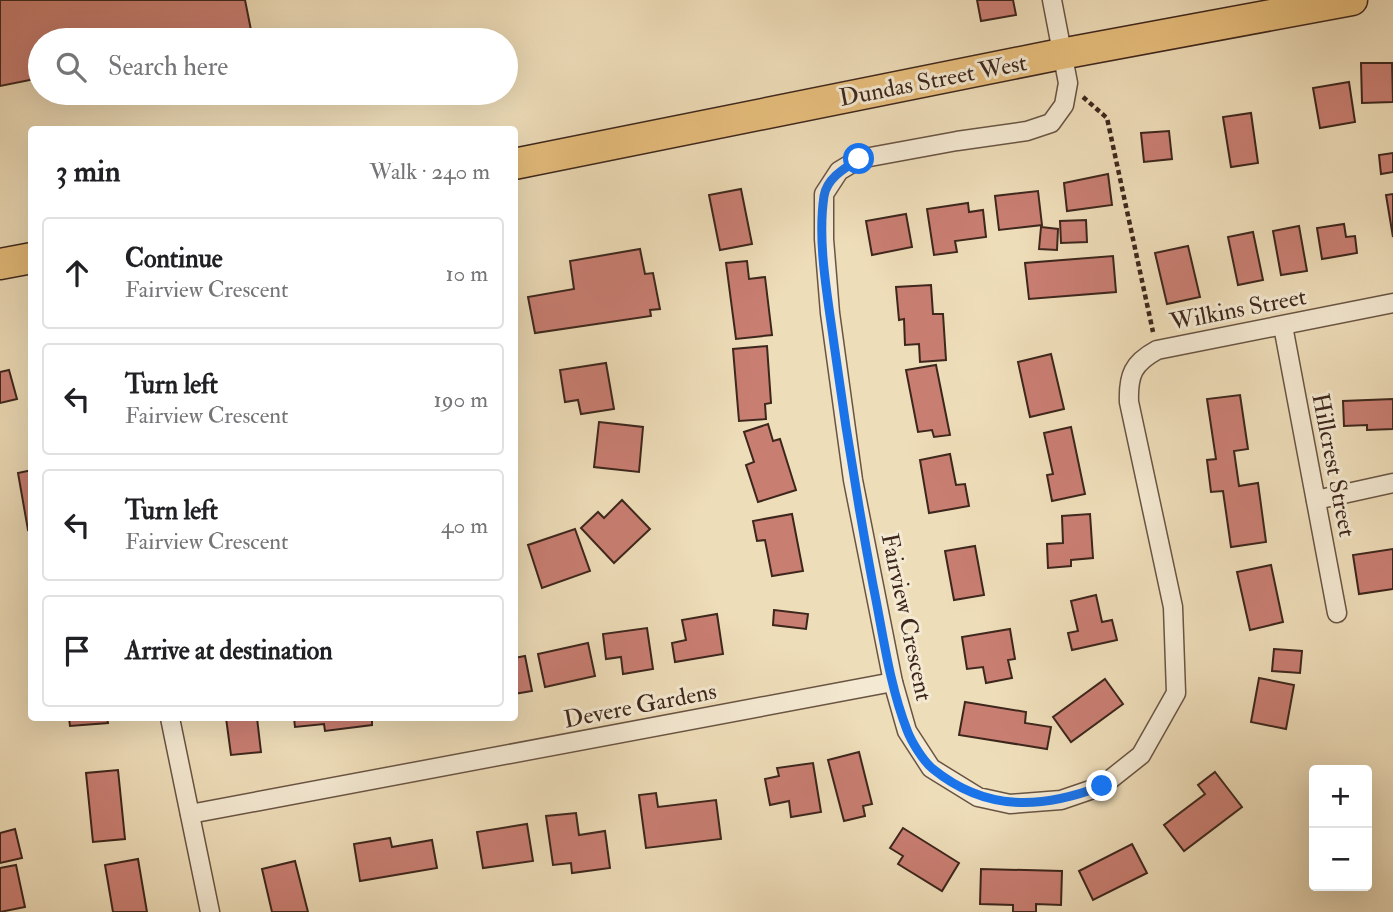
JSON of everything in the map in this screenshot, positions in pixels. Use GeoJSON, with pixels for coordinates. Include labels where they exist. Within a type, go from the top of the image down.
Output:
{"type":"FeatureCollection","features":[{"type":"Feature","properties":{"kind":"main road","name":"Dundas Street West"},"geometry":{"type":"LineString","coordinates":[[518,163],[1061,54],[1352,0]]}},
{"type":"Feature","properties":{"kind":"main road"},"geometry":{"type":"LineString","coordinates":[[0,264],[28,259]]}},
{"type":"Feature","properties":{"kind":"street"},"geometry":{"type":"LineString","coordinates":[[1052,0],[1069,83]]}},
{"type":"Feature","properties":{"kind":"street","name":"Fairview Crescent"},"geometry":{"type":"LineString","coordinates":[[1069,83],[1064,105],[1051,123],[1027,131],[859,159],[839,171],[824,194],[824,239],[830,313],[853,480],[892,682],[907,732],[931,768],[978,797],[1010,804],[1061,800],[1102,786],[1140,755],[1176,693],[1177,648],[1173,607],[1129,401]]}},
{"type":"Feature","properties":{"kind":"street","name":"Wilkins Street"},"geometry":{"type":"LineString","coordinates":[[1129,401],[1129,380],[1135,364],[1157,350],[1393,303]]}},
{"type":"Feature","properties":{"kind":"street","name":"Hillcrest Street"},"geometry":{"type":"LineString","coordinates":[[1283,326],[1337,613]]}},
{"type":"Feature","properties":{"kind":"street"},"geometry":{"type":"LineString","coordinates":[[1316,500],[1393,483]]}},
{"type":"Feature","properties":{"kind":"street","name":"Devere Gardens"},"geometry":{"type":"LineString","coordinates":[[190,814],[892,682]]}},
{"type":"Feature","properties":{"kind":"street"},"geometry":{"type":"LineString","coordinates":[[171,721],[210,912]]}},
{"type":"Feature","properties":{"kind":"path"},"geometry":{"type":"LineString","coordinates":[[1069,83],[1107,118],[1157,350]]}},
{"type":"Feature","properties":{"kind":"building"},"geometry":{"type":"Polygon","coordinates":[[[0,0],[245,0],[251,28],[28,28],[28,80],[0,86],[0,0]]]}},
{"type":"Feature","properties":{"kind":"building"},"geometry":{"type":"Polygon","coordinates":[[[977,0],[1013,0],[1016,15],[981,21],[977,0]]]}},
{"type":"Feature","properties":{"kind":"building"},"geometry":{"type":"Polygon","coordinates":[[[1361,63],[1392,63],[1393,102],[1362,103],[1361,63]]]}},
{"type":"Feature","properties":{"kind":"building"},"geometry":{"type":"Polygon","coordinates":[[[1349,82],[1355,122],[1320,128],[1313,88],[1349,82]]]}},
{"type":"Feature","properties":{"kind":"building"},"geometry":{"type":"Polygon","coordinates":[[[1251,113],[1258,163],[1231,167],[1223,117],[1251,113]]]}},
{"type":"Feature","properties":{"kind":"building"},"geometry":{"type":"Polygon","coordinates":[[[1169,131],[1172,159],[1144,162],[1141,133],[1169,131]]]}},
{"type":"Feature","properties":{"kind":"building"},"geometry":{"type":"Polygon","coordinates":[[[1393,153],[1393,172],[1381,174],[1379,155],[1393,153]]]}},
{"type":"Feature","properties":{"kind":"building"},"geometry":{"type":"Polygon","coordinates":[[[1108,174],[1112,205],[1067,211],[1064,183],[1108,174]]]}},
{"type":"Feature","properties":{"kind":"building"},"geometry":{"type":"Polygon","coordinates":[[[741,189],[752,244],[720,250],[709,195],[741,189]]]}},
{"type":"Feature","properties":{"kind":"building"},"geometry":{"type":"Polygon","coordinates":[[[1038,191],[1042,225],[999,230],[995,196],[1038,191]]]}},
{"type":"Feature","properties":{"kind":"building"},"geometry":{"type":"Polygon","coordinates":[[[1393,194],[1393,237],[1386,195],[1393,194]]]}},
{"type":"Feature","properties":{"kind":"building"},"geometry":{"type":"Polygon","coordinates":[[[968,203],[969,212],[983,210],[986,237],[955,241],[957,252],[934,255],[927,209],[968,203]]]}},
{"type":"Feature","properties":{"kind":"building"},"geometry":{"type":"Polygon","coordinates":[[[906,214],[912,247],[872,255],[866,221],[906,214]]]}},
{"type":"Feature","properties":{"kind":"building"},"geometry":{"type":"Polygon","coordinates":[[[1086,220],[1087,242],[1061,243],[1060,221],[1086,220]]]}},
{"type":"Feature","properties":{"kind":"building"},"geometry":{"type":"Polygon","coordinates":[[[1344,224],[1346,237],[1355,236],[1357,253],[1322,259],[1317,228],[1344,224]]]}},
{"type":"Feature","properties":{"kind":"building"},"geometry":{"type":"Polygon","coordinates":[[[1299,226],[1307,271],[1281,275],[1273,231],[1299,226]]]}},
{"type":"Feature","properties":{"kind":"building"},"geometry":{"type":"Polygon","coordinates":[[[1041,227],[1058,229],[1057,250],[1039,249],[1041,227]]]}},
{"type":"Feature","properties":{"kind":"building"},"geometry":{"type":"Polygon","coordinates":[[[1253,232],[1263,280],[1238,285],[1228,237],[1253,232]]]}},
{"type":"Feature","properties":{"kind":"building"},"geometry":{"type":"Polygon","coordinates":[[[1188,246],[1200,297],[1167,304],[1155,253],[1188,246]]]}},
{"type":"Feature","properties":{"kind":"building"},"geometry":{"type":"Polygon","coordinates":[[[640,249],[645,274],[653,273],[660,309],[650,310],[651,316],[535,333],[528,297],[574,289],[570,261],[640,249]]]}},
{"type":"Feature","properties":{"kind":"building"},"geometry":{"type":"Polygon","coordinates":[[[1113,256],[1116,292],[1029,299],[1025,263],[1113,256]]]}},
{"type":"Feature","properties":{"kind":"building"},"geometry":{"type":"Polygon","coordinates":[[[747,261],[749,279],[765,277],[772,335],[736,339],[726,263],[747,261]]]}},
{"type":"Feature","properties":{"kind":"building"},"geometry":{"type":"Polygon","coordinates":[[[931,285],[933,314],[943,314],[946,360],[920,362],[919,344],[905,345],[904,319],[899,320],[896,287],[931,285]]]}},
{"type":"Feature","properties":{"kind":"building"},"geometry":{"type":"Polygon","coordinates":[[[767,346],[771,403],[765,404],[766,419],[739,421],[733,349],[767,346]]]}},
{"type":"Feature","properties":{"kind":"building"},"geometry":{"type":"Polygon","coordinates":[[[1051,354],[1064,409],[1030,417],[1018,362],[1051,354]]]}},
{"type":"Feature","properties":{"kind":"building"},"geometry":{"type":"Polygon","coordinates":[[[606,363],[614,409],[581,414],[578,400],[565,402],[560,370],[606,363]]]}},
{"type":"Feature","properties":{"kind":"building"},"geometry":{"type":"Polygon","coordinates":[[[936,365],[950,435],[934,437],[932,430],[918,432],[906,370],[936,365]]]}},
{"type":"Feature","properties":{"kind":"building"},"geometry":{"type":"Polygon","coordinates":[[[9,370],[17,399],[0,403],[0,372],[9,370]]]}},
{"type":"Feature","properties":{"kind":"building"},"geometry":{"type":"Polygon","coordinates":[[[1240,395],[1248,449],[1234,451],[1239,486],[1258,483],[1266,542],[1231,547],[1223,491],[1211,492],[1207,460],[1216,459],[1207,399],[1240,395]]]}},
{"type":"Feature","properties":{"kind":"building"},"geometry":{"type":"Polygon","coordinates":[[[1393,399],[1393,429],[1367,430],[1367,425],[1344,426],[1343,401],[1393,399]]]}},
{"type":"Feature","properties":{"kind":"building"},"geometry":{"type":"Polygon","coordinates":[[[599,422],[643,427],[639,472],[594,467],[599,422]]]}},
{"type":"Feature","properties":{"kind":"building"},"geometry":{"type":"Polygon","coordinates":[[[768,424],[773,441],[780,439],[796,490],[758,502],[746,465],[754,462],[744,432],[768,424]]]}},
{"type":"Feature","properties":{"kind":"building"},"geometry":{"type":"Polygon","coordinates":[[[1071,427],[1085,494],[1052,501],[1047,475],[1053,474],[1044,433],[1071,427]]]}},
{"type":"Feature","properties":{"kind":"building"},"geometry":{"type":"Polygon","coordinates":[[[950,454],[956,485],[965,484],[969,506],[929,513],[920,460],[950,454]]]}},
{"type":"Feature","properties":{"kind":"building"},"geometry":{"type":"Polygon","coordinates":[[[28,471],[28,530],[18,473],[28,471]]]}},
{"type":"Feature","properties":{"kind":"building"},"geometry":{"type":"Polygon","coordinates":[[[622,500],[650,529],[614,563],[581,528],[598,512],[604,518],[622,500]]]}},
{"type":"Feature","properties":{"kind":"building"},"geometry":{"type":"Polygon","coordinates":[[[792,514],[803,571],[772,576],[765,540],[757,541],[753,521],[792,514]]]}},
{"type":"Feature","properties":{"kind":"building"},"geometry":{"type":"Polygon","coordinates":[[[1090,514],[1093,558],[1071,560],[1071,566],[1048,568],[1047,544],[1063,543],[1062,516],[1090,514]]]}},
{"type":"Feature","properties":{"kind":"building"},"geometry":{"type":"Polygon","coordinates":[[[575,529],[590,571],[542,588],[528,545],[575,529]]]}},
{"type":"Feature","properties":{"kind":"building"},"geometry":{"type":"Polygon","coordinates":[[[975,546],[984,595],[954,600],[945,551],[975,546]]]}},
{"type":"Feature","properties":{"kind":"building"},"geometry":{"type":"Polygon","coordinates":[[[1393,549],[1393,589],[1359,594],[1353,555],[1393,549]]]}},
{"type":"Feature","properties":{"kind":"building"},"geometry":{"type":"Polygon","coordinates":[[[1271,565],[1283,622],[1250,630],[1237,572],[1271,565]]]}},
{"type":"Feature","properties":{"kind":"building"},"geometry":{"type":"Polygon","coordinates":[[[1096,595],[1102,622],[1112,620],[1117,640],[1072,650],[1068,633],[1078,631],[1071,601],[1096,595]]]}},
{"type":"Feature","properties":{"kind":"building"},"geometry":{"type":"Polygon","coordinates":[[[774,610],[808,614],[806,629],[773,625],[774,610]]]}},
{"type":"Feature","properties":{"kind":"building"},"geometry":{"type":"Polygon","coordinates":[[[717,614],[723,654],[675,662],[672,643],[686,640],[682,620],[717,614]]]}},
{"type":"Feature","properties":{"kind":"building"},"geometry":{"type":"Polygon","coordinates":[[[647,628],[653,669],[623,674],[621,657],[606,659],[603,634],[647,628]]]}},
{"type":"Feature","properties":{"kind":"building"},"geometry":{"type":"Polygon","coordinates":[[[1010,629],[1015,659],[1008,660],[1012,678],[986,683],[983,667],[967,669],[962,637],[1010,629]]]}},
{"type":"Feature","properties":{"kind":"building"},"geometry":{"type":"Polygon","coordinates":[[[588,643],[595,676],[545,687],[538,654],[588,643]]]}},
{"type":"Feature","properties":{"kind":"building"},"geometry":{"type":"Polygon","coordinates":[[[1274,649],[1302,651],[1300,673],[1272,671],[1274,649]]]}},
{"type":"Feature","properties":{"kind":"building"},"geometry":{"type":"Polygon","coordinates":[[[525,656],[532,691],[518,693],[518,657],[525,656]]]}},
{"type":"Feature","properties":{"kind":"building"},"geometry":{"type":"Polygon","coordinates":[[[1259,678],[1294,685],[1286,729],[1251,722],[1259,678]]]}},
{"type":"Feature","properties":{"kind":"building"},"geometry":{"type":"Polygon","coordinates":[[[1105,679],[1123,704],[1071,742],[1053,717],[1105,679]]]}},
{"type":"Feature","properties":{"kind":"building"},"geometry":{"type":"Polygon","coordinates":[[[965,702],[1026,712],[1025,723],[1051,727],[1047,749],[959,735],[965,702]]]}},
{"type":"Feature","properties":{"kind":"building"},"geometry":{"type":"Polygon","coordinates":[[[69,721],[108,723],[70,726],[69,721]]]}},
{"type":"Feature","properties":{"kind":"building"},"geometry":{"type":"Polygon","coordinates":[[[226,721],[257,721],[261,752],[231,755],[226,721]]]}},
{"type":"Feature","properties":{"kind":"building"},"geometry":{"type":"Polygon","coordinates":[[[294,721],[372,721],[372,725],[325,731],[324,724],[295,727],[294,721]]]}},
{"type":"Feature","properties":{"kind":"building"},"geometry":{"type":"Polygon","coordinates":[[[859,752],[872,804],[863,806],[865,816],[844,821],[828,760],[859,752]]]}},
{"type":"Feature","properties":{"kind":"building"},"geometry":{"type":"Polygon","coordinates":[[[813,763],[821,812],[791,817],[789,801],[770,805],[765,779],[779,776],[777,768],[813,763]]]}},
{"type":"Feature","properties":{"kind":"building"},"geometry":{"type":"Polygon","coordinates":[[[118,770],[125,839],[93,842],[86,773],[118,770]]]}},
{"type":"Feature","properties":{"kind":"building"},"geometry":{"type":"Polygon","coordinates":[[[1215,772],[1242,807],[1184,851],[1164,825],[1205,794],[1198,785],[1215,772]]]}},
{"type":"Feature","properties":{"kind":"building"},"geometry":{"type":"Polygon","coordinates":[[[656,793],[658,807],[716,800],[721,839],[646,848],[639,795],[656,793]]]}},
{"type":"Feature","properties":{"kind":"building"},"geometry":{"type":"Polygon","coordinates":[[[576,813],[579,835],[605,831],[610,868],[572,873],[571,863],[553,865],[546,816],[576,813]]]}},
{"type":"Feature","properties":{"kind":"building"},"geometry":{"type":"Polygon","coordinates":[[[527,824],[533,861],[483,868],[477,832],[527,824]]]}},
{"type":"Feature","properties":{"kind":"building"},"geometry":{"type":"Polygon","coordinates":[[[903,828],[959,863],[942,891],[898,864],[903,856],[890,848],[903,828]]]}},
{"type":"Feature","properties":{"kind":"building"},"geometry":{"type":"Polygon","coordinates":[[[15,829],[22,858],[0,863],[0,833],[15,829]]]}},
{"type":"Feature","properties":{"kind":"building"},"geometry":{"type":"Polygon","coordinates":[[[390,838],[392,847],[432,840],[437,868],[360,881],[354,844],[390,838]]]}},
{"type":"Feature","properties":{"kind":"building"},"geometry":{"type":"Polygon","coordinates":[[[1132,844],[1147,873],[1093,900],[1079,871],[1132,844]]]}},
{"type":"Feature","properties":{"kind":"building"},"geometry":{"type":"Polygon","coordinates":[[[138,859],[147,912],[113,912],[105,865],[138,859]]]}},
{"type":"Feature","properties":{"kind":"building"},"geometry":{"type":"Polygon","coordinates":[[[295,861],[308,912],[272,912],[262,869],[295,861]]]}},
{"type":"Feature","properties":{"kind":"building"},"geometry":{"type":"Polygon","coordinates":[[[16,865],[25,907],[0,912],[0,868],[16,865]]]}},
{"type":"Feature","properties":{"kind":"building"},"geometry":{"type":"Polygon","coordinates":[[[981,869],[1062,871],[1061,905],[1036,904],[1036,912],[1013,912],[1013,905],[980,904],[981,869]]]}},
{"type":"Feature","properties":{"kind":"route"},"geometry":{"type":"LineString","coordinates":[[859,159],[839,171],[824,194],[824,239],[830,313],[853,480],[892,682],[907,732],[931,768],[978,797],[1010,804],[1061,800],[1102,786]]}}]}
